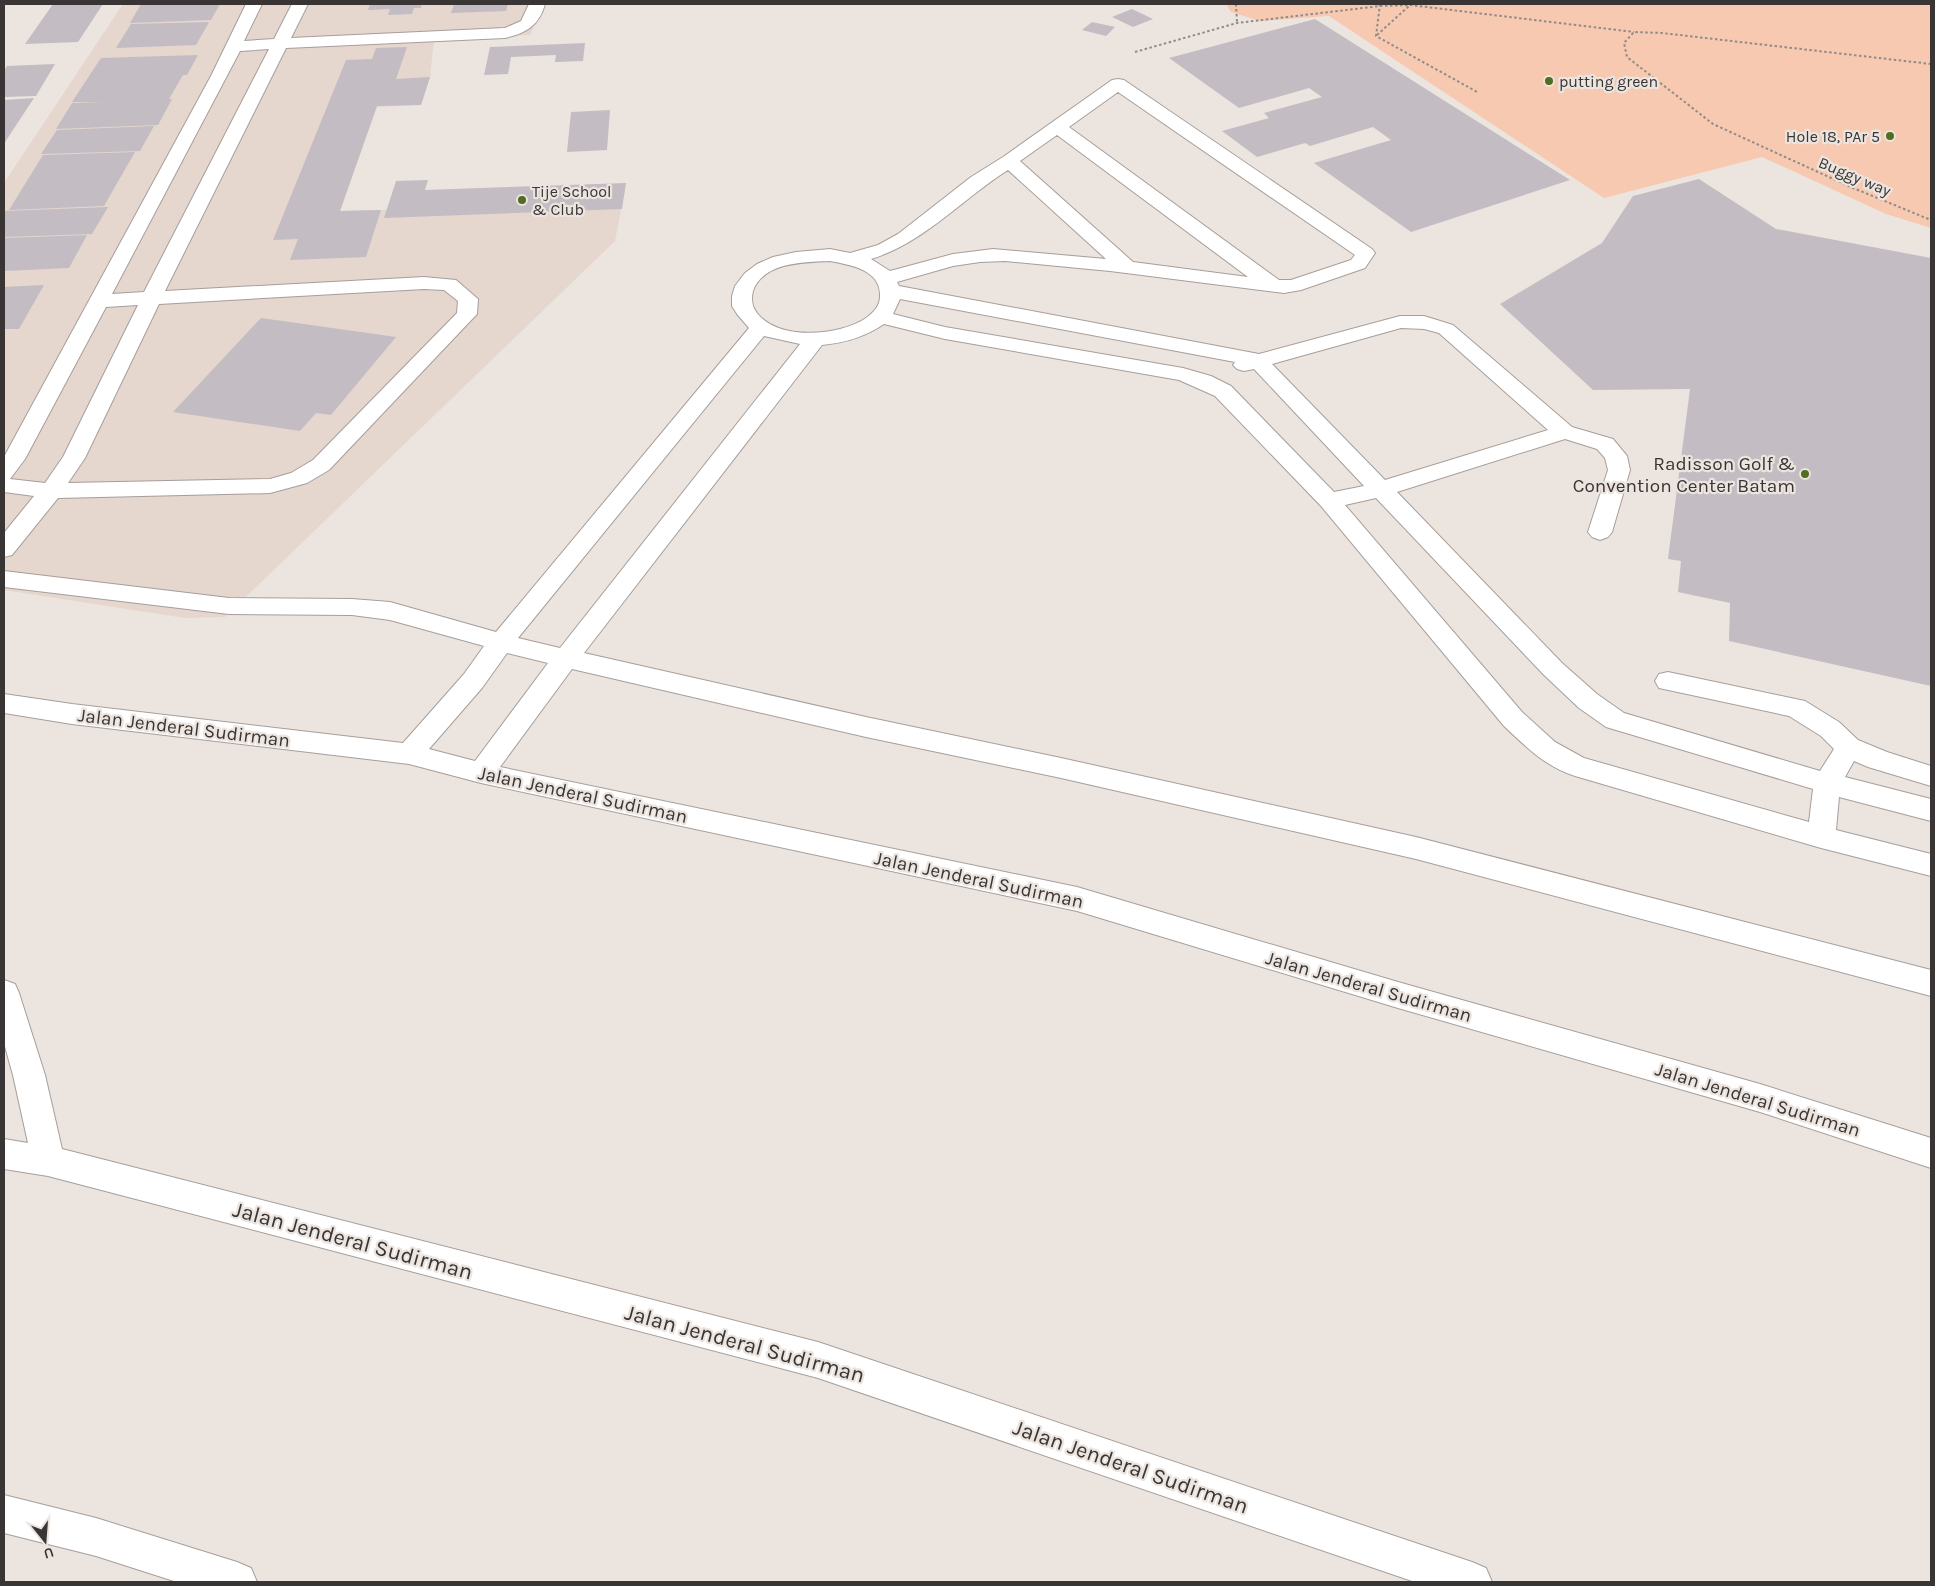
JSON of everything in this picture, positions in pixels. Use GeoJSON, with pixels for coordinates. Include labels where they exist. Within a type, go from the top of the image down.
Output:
{"type":"FeatureCollection","features":[{"type":"Feature","properties":{"kind":"main road"},"geometry":{"type":"LineString","coordinates":[[4,473],[14,459],[219,76],[254,4]]}},
{"type":"Feature","properties":{"kind":"main road"},"geometry":{"type":"LineString","coordinates":[[4,549],[51,491],[74,458],[151,299],[300,4]]}},
{"type":"Feature","properties":{"kind":"main road"},"geometry":{"type":"LineString","coordinates":[[232,46],[506,33],[530,22],[537,4]]}},
{"type":"Feature","properties":{"kind":"main road"},"geometry":{"type":"LineString","coordinates":[[852,259],[885,249],[905,238],[977,181],[1118,84],[1365,253],[1358,264],[1294,286],[1273,286],[1126,266],[993,255],[935,264],[889,285]]}},
{"type":"Feature","properties":{"kind":"main road"},"geometry":{"type":"LineString","coordinates":[[1056,126],[1273,286]]}},
{"type":"Feature","properties":{"kind":"main road"},"geometry":{"type":"LineString","coordinates":[[1008,161],[1126,266]]}},
{"type":"Feature","properties":{"kind":"main road"},"geometry":{"type":"LineString","coordinates":[[889,285],[889,305],[879,317],[862,328],[840,335],[796,338],[761,327],[747,317],[741,304],[742,291],[750,278],[765,268],[785,260],[807,256],[830,255],[852,259],[873,267],[889,285],[1257,360],[1553,669],[1588,701],[1615,720],[1827,783],[1931,810]]}},
{"type":"Feature","properties":{"kind":"main road"},"geometry":{"type":"LineString","coordinates":[[4,485],[51,491],[270,486],[298,478],[321,465],[467,314],[468,299],[449,284],[424,282],[98,301]]}},
{"type":"Feature","properties":{"kind":"main road"},"geometry":{"type":"LineString","coordinates":[[879,317],[945,333],[1183,374],[1223,391],[1329,501],[1513,719],[1546,749],[1575,766],[1821,837],[1931,865]]}},
{"type":"Feature","properties":{"kind":"main road"},"geometry":{"type":"LineString","coordinates":[[1203,381],[1257,360],[1400,322],[1431,322],[1446,329],[1564,432],[1590,438],[1605,444],[1616,456],[1619,470],[1600,532]]}},
{"type":"Feature","properties":{"kind":"main road"},"geometry":{"type":"LineString","coordinates":[[409,754],[473,681],[501,642],[761,327]]}},
{"type":"Feature","properties":{"kind":"main road"},"geometry":{"type":"LineString","coordinates":[[481,773],[566,658],[816,338]]}},
{"type":"Feature","properties":{"kind":"main road"},"geometry":{"type":"LineString","coordinates":[[1329,501],[1381,489],[1564,432]]}},
{"type":"Feature","properties":{"kind":"main road"},"geometry":{"type":"LineString","coordinates":[[4,579],[229,606],[352,607],[390,611],[566,658],[866,727],[1061,768],[1416,848],[1931,983]]}},
{"type":"Feature","properties":{"kind":"main road"},"geometry":{"type":"LineString","coordinates":[[1668,681],[1796,708],[1830,729],[1849,747],[1878,760],[1931,776]]}},
{"type":"Feature","properties":{"kind":"main road","name":"Jalan Jenderal Sudirman"},"geometry":{"type":"LineString","coordinates":[[4,704],[409,754],[481,773],[1077,899],[1389,992],[1760,1098],[1931,1153]]}},
{"type":"Feature","properties":{"kind":"main road"},"geometry":{"type":"LineString","coordinates":[[1821,837],[1827,783],[1849,747]]}},
{"type":"Feature","properties":{"kind":"main road"},"geometry":{"type":"LineString","coordinates":[[4,993],[29,1075],[48,1161]]}},
{"type":"Feature","properties":{"kind":"main road","name":"Jalan Jenderal Sudirman"},"geometry":{"type":"LineString","coordinates":[[4,1154],[48,1161],[818,1360],[1472,1582]]}},
{"type":"Feature","properties":{"kind":"main road"},"geometry":{"type":"LineString","coordinates":[[4,1514],[96,1537],[237,1582]]}},
{"type":"Feature","properties":{"kind":"path"},"geometry":{"type":"LineString","coordinates":[[1236,4],[1234,8],[1237,23]]}},
{"type":"Feature","properties":{"kind":"path"},"geometry":{"type":"LineString","coordinates":[[1118,84],[1116,70],[1134,52],[1237,23],[1380,5],[1411,4],[1634,32],[1719,38],[1931,64]]}},
{"type":"Feature","properties":{"kind":"path"},"geometry":{"type":"LineString","coordinates":[[1376,36],[1411,4]]}},
{"type":"Feature","properties":{"kind":"path"},"geometry":{"type":"LineString","coordinates":[[1376,36],[1380,5]]}},
{"type":"Feature","properties":{"kind":"path","name":"Buggy way"},"geometry":{"type":"LineString","coordinates":[[1634,32],[1624,42],[1627,57],[1713,124],[1770,152],[1931,220]]}},
{"type":"Feature","properties":{"kind":"path"},"geometry":{"type":"LineString","coordinates":[[1376,36],[1479,93]]}},
{"type":"Feature","properties":{"kind":"shaded area"},"geometry":{"type":"Polygon","coordinates":[[[123,4],[539,4],[531,35],[434,39],[430,77],[421,105],[377,107],[340,211],[381,210],[626,183],[615,241],[225,617],[185,618],[4,590],[4,183],[123,4]]]}},
{"type":"Feature","properties":{"kind":"shaded area"},"geometry":{"type":"Polygon","coordinates":[[[1226,4],[1931,4],[1931,228],[1886,214],[1762,157],[1604,198],[1329,16],[1260,21],[1231,12],[1226,4]]]}},
{"type":"Feature","properties":{"kind":"building"},"geometry":{"type":"Polygon","coordinates":[[[53,4],[103,4],[78,42],[25,44],[53,4]]]}},
{"type":"Feature","properties":{"kind":"building"},"geometry":{"type":"Polygon","coordinates":[[[141,4],[220,4],[211,20],[130,23],[141,4]]]}},
{"type":"Feature","properties":{"kind":"building"},"geometry":{"type":"Polygon","coordinates":[[[370,4],[422,4],[421,8],[414,8],[412,14],[388,15],[390,9],[368,10],[370,4]]]}},
{"type":"Feature","properties":{"kind":"building"},"geometry":{"type":"Polygon","coordinates":[[[454,4],[508,4],[506,11],[451,13],[454,4]]]}},
{"type":"Feature","properties":{"kind":"building"},"geometry":{"type":"Polygon","coordinates":[[[1132,9],[1153,19],[1133,27],[1112,17],[1132,9]]]}},
{"type":"Feature","properties":{"kind":"building"},"geometry":{"type":"Polygon","coordinates":[[[1315,19],[1570,180],[1411,232],[1314,163],[1391,140],[1373,127],[1310,146],[1305,143],[1257,157],[1222,131],[1269,118],[1264,113],[1322,97],[1309,88],[1239,108],[1169,58],[1315,19]]]}},
{"type":"Feature","properties":{"kind":"building"},"geometry":{"type":"Polygon","coordinates":[[[209,22],[196,45],[116,48],[131,24],[209,22]]]}},
{"type":"Feature","properties":{"kind":"building"},"geometry":{"type":"Polygon","coordinates":[[[1092,22],[1115,27],[1106,36],[1082,30],[1092,22]]]}},
{"type":"Feature","properties":{"kind":"building"},"geometry":{"type":"Polygon","coordinates":[[[585,43],[583,61],[555,62],[556,55],[511,57],[508,74],[484,75],[490,47],[585,43]]]}},
{"type":"Feature","properties":{"kind":"building"},"geometry":{"type":"Polygon","coordinates":[[[407,47],[396,79],[430,77],[421,105],[377,106],[340,211],[381,210],[366,257],[290,260],[298,239],[273,240],[346,60],[372,59],[376,48],[407,47]]]}},
{"type":"Feature","properties":{"kind":"building"},"geometry":{"type":"Polygon","coordinates":[[[198,55],[187,75],[183,75],[169,99],[172,99],[158,125],[56,129],[72,103],[104,102],[72,102],[101,58],[198,55]]]}},
{"type":"Feature","properties":{"kind":"building"},"geometry":{"type":"Polygon","coordinates":[[[55,64],[36,96],[4,97],[4,71],[7,66],[55,64]]]}},
{"type":"Feature","properties":{"kind":"building"},"geometry":{"type":"Polygon","coordinates":[[[34,98],[9,136],[4,144],[4,100],[34,98]]]}},
{"type":"Feature","properties":{"kind":"building"},"geometry":{"type":"Polygon","coordinates":[[[610,110],[607,150],[567,152],[571,112],[610,110]]]}},
{"type":"Feature","properties":{"kind":"building"},"geometry":{"type":"Polygon","coordinates":[[[154,126],[140,151],[41,154],[57,130],[154,126]]]}},
{"type":"Feature","properties":{"kind":"building"},"geometry":{"type":"Polygon","coordinates":[[[135,152],[104,206],[9,210],[43,155],[135,152]]]}},
{"type":"Feature","properties":{"kind":"building","name":"Radisson Golf & Convention Center Batam"},"geometry":{"type":"Polygon","coordinates":[[[1699,179],[1776,229],[1931,258],[1931,686],[1729,641],[1730,603],[1678,592],[1681,561],[1668,559],[1690,389],[1593,390],[1500,304],[1602,243],[1633,196],[1699,179]]]}},
{"type":"Feature","properties":{"kind":"building"},"geometry":{"type":"Polygon","coordinates":[[[428,180],[425,190],[626,183],[622,209],[384,218],[396,181],[428,180]]]}},
{"type":"Feature","properties":{"kind":"building"},"geometry":{"type":"Polygon","coordinates":[[[108,207],[92,234],[4,237],[4,211],[108,207]]]}},
{"type":"Feature","properties":{"kind":"building"},"geometry":{"type":"Polygon","coordinates":[[[87,235],[69,268],[4,271],[4,238],[87,235]]]}},
{"type":"Feature","properties":{"kind":"building"},"geometry":{"type":"Polygon","coordinates":[[[44,285],[19,329],[4,329],[4,287],[44,285]]]}},
{"type":"Feature","properties":{"kind":"building"},"geometry":{"type":"Polygon","coordinates":[[[261,318],[396,337],[331,415],[316,413],[300,431],[173,412],[261,318]]]}},
{"type":"Feature","properties":{"kind":"place","name":"putting green"},"geometry":{"type":"Point","coordinates":[1549,81]}},
{"type":"Feature","properties":{"kind":"place","name":"Hole 18, PAr 5"},"geometry":{"type":"Point","coordinates":[1890,136]}},
{"type":"Feature","properties":{"kind":"place","name":"Tije School & Club"},"geometry":{"type":"Point","coordinates":[522,200]}},
{"type":"Feature","properties":{"kind":"place","name":"Radisson Golf & Convention Center Batam"},"geometry":{"type":"Point","coordinates":[1805,474]}}]}
